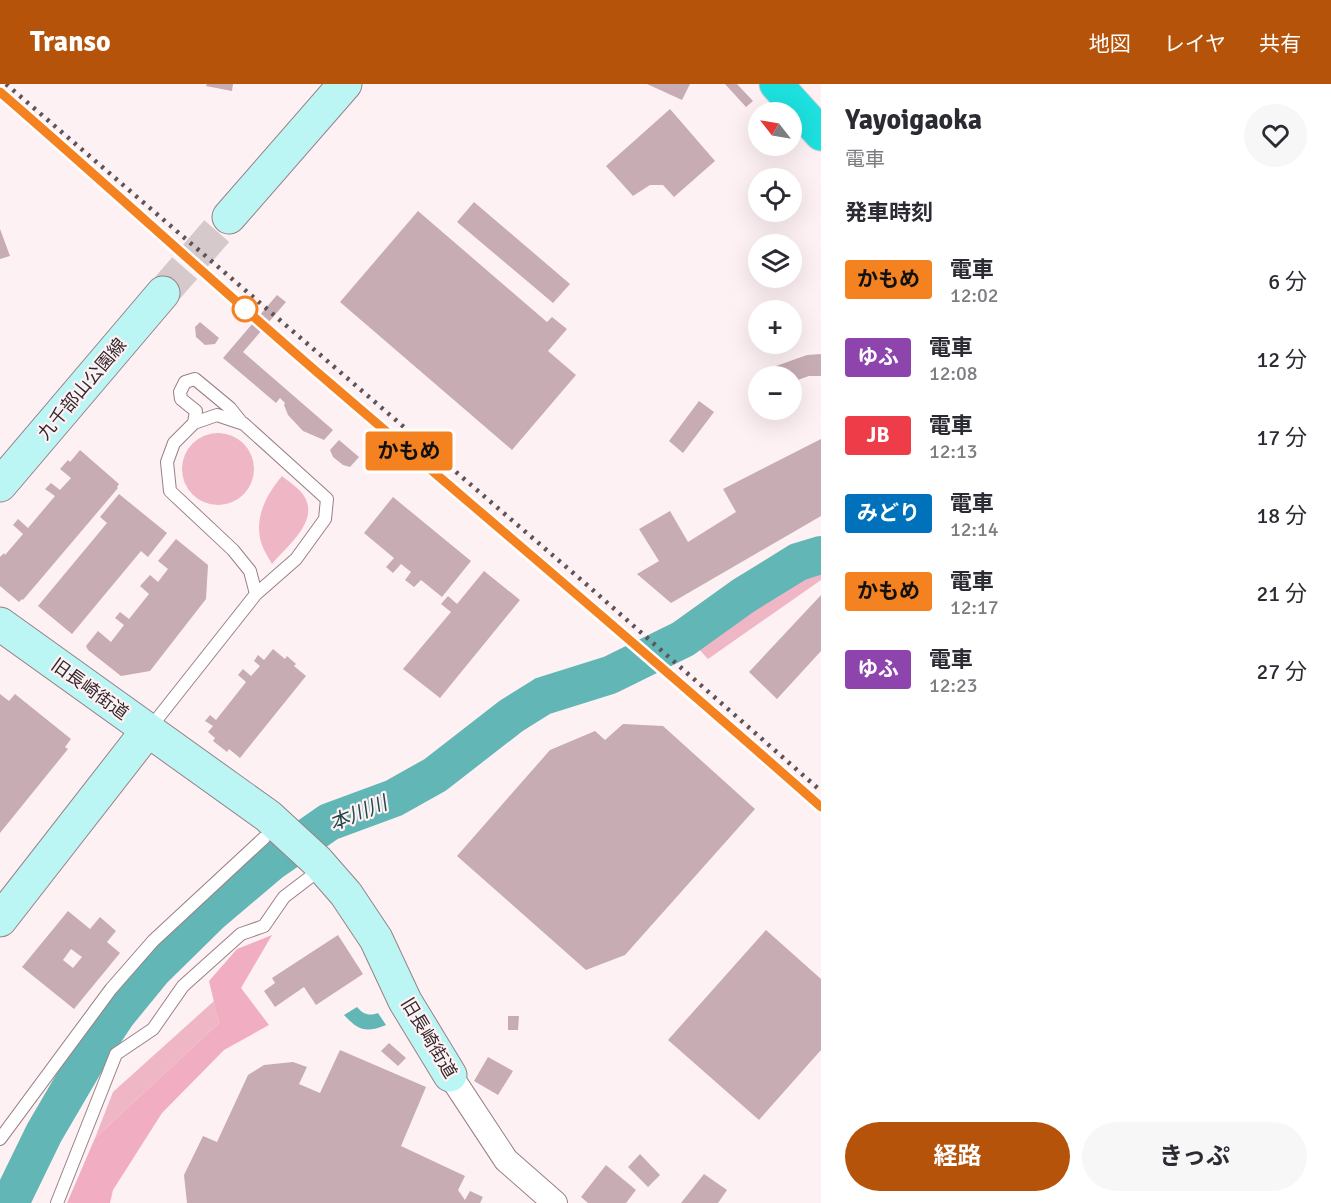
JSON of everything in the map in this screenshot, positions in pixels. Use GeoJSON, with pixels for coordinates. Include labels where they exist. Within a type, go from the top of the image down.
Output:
{"type":"FeatureCollection","features":[{"type":"Feature","properties":{"kind":"highway"},"geometry":{"type":"LineString","coordinates":[[776,84],[821,134]]}},
{"type":"Feature","properties":{"kind":"street"},"geometry":{"type":"LineString","coordinates":[[229,217],[345,84]]}},
{"type":"Feature","properties":{"kind":"street","name":"九千部山公園線"},"geometry":{"type":"LineString","coordinates":[[0,485],[163,293]]}},
{"type":"Feature","properties":{"kind":"street","name":"旧長崎街道"},"geometry":{"type":"LineString","coordinates":[[0,624],[148,730],[266,827],[321,865],[346,894],[376,939],[405,1001],[506,1160],[555,1203]]}},
{"type":"Feature","properties":{"kind":"street"},"geometry":{"type":"LineString","coordinates":[[0,920],[148,730]]}},
{"type":"Feature","properties":{"kind":"lane"},"geometry":{"type":"LineString","coordinates":[[148,730],[256,594],[296,559],[325,519],[327,498],[243,424],[230,408],[195,379],[185,382],[180,392],[181,399],[196,411],[194,423]]}},
{"type":"Feature","properties":{"kind":"lane"},"geometry":{"type":"LineString","coordinates":[[243,424],[217,415],[194,423],[174,444],[167,462],[170,491],[233,550],[250,571],[256,594]]}},
{"type":"Feature","properties":{"kind":"lane"},"geometry":{"type":"LineString","coordinates":[[0,1139],[111,988],[153,941],[266,827]]}},
{"type":"Feature","properties":{"kind":"lane"},"geometry":{"type":"LineString","coordinates":[[57,1203],[116,1054],[153,1029],[183,986],[241,934],[264,927],[284,897],[321,865]]}},
{"type":"Feature","properties":{"kind":"shaded area"},"geometry":{"type":"Polygon","coordinates":[[[218,433],[238,439],[248,449],[254,469],[248,489],[238,499],[218,505],[198,499],[188,489],[182,469],[188,449],[198,439],[218,433]]]}},
{"type":"Feature","properties":{"kind":"shaded area"},"geometry":{"type":"Polygon","coordinates":[[[282,476],[304,496],[308,505],[308,515],[300,533],[272,564],[261,542],[259,524],[263,506],[271,490],[282,476]]]}},
{"type":"Feature","properties":{"kind":"shaded area"},"geometry":{"type":"Polygon","coordinates":[[[821,567],[821,580],[708,659],[696,646],[821,567]]]}},
{"type":"Feature","properties":{"kind":"shaded area"},"geometry":{"type":"Polygon","coordinates":[[[272,935],[241,988],[269,1025],[224,1050],[162,1113],[113,1190],[110,1203],[67,1203],[95,1138],[219,1023],[209,981],[237,949],[272,935]]]}},
{"type":"Feature","properties":{"kind":"shaded area"},"geometry":{"type":"Polygon","coordinates":[[[214,1001],[219,1023],[95,1138],[113,1092],[214,1001]]]}},
{"type":"Feature","properties":{"kind":"water"},"geometry":{"type":"Polygon","coordinates":[[[357,1007],[367,1014],[378,1013],[386,1025],[368,1030],[354,1024],[344,1015],[357,1007]]]}},
{"type":"Feature","properties":{"kind":"building"},"geometry":{"type":"Polygon","coordinates":[[[207,84],[233,84],[232,91],[206,86],[207,84]]]}},
{"type":"Feature","properties":{"kind":"building"},"geometry":{"type":"Polygon","coordinates":[[[647,84],[690,84],[682,100],[647,84]]]}},
{"type":"Feature","properties":{"kind":"building"},"geometry":{"type":"Polygon","coordinates":[[[725,84],[737,84],[753,101],[748,102],[746,107],[725,84]]]}},
{"type":"Feature","properties":{"kind":"building"},"geometry":{"type":"Polygon","coordinates":[[[670,109],[715,161],[674,197],[663,185],[650,185],[633,196],[606,166],[670,109]]]}},
{"type":"Feature","properties":{"kind":"building"},"geometry":{"type":"Polygon","coordinates":[[[474,202],[570,284],[553,303],[457,222],[474,202]]]}},
{"type":"Feature","properties":{"kind":"building"},"geometry":{"type":"Polygon","coordinates":[[[418,211],[547,322],[552,317],[567,329],[548,351],[576,375],[512,450],[340,302],[418,211]]]}},
{"type":"Feature","properties":{"kind":"building"},"geometry":{"type":"Polygon","coordinates":[[[0,229],[10,256],[0,259],[0,229]]]}},
{"type":"Feature","properties":{"kind":"building"},"geometry":{"type":"Polygon","coordinates":[[[277,295],[286,302],[243,352],[333,430],[324,440],[303,431],[288,415],[285,403],[280,398],[276,403],[223,358],[277,295]]]}},
{"type":"Feature","properties":{"kind":"building"},"geometry":{"type":"Polygon","coordinates":[[[200,322],[219,338],[215,344],[205,345],[196,337],[195,327],[200,322]]]}},
{"type":"Feature","properties":{"kind":"building"},"geometry":{"type":"Polygon","coordinates":[[[821,354],[821,376],[802,378],[802,366],[776,366],[807,355],[821,354]]]}},
{"type":"Feature","properties":{"kind":"building"},"geometry":{"type":"Polygon","coordinates":[[[699,401],[714,412],[683,453],[669,441],[699,401]]]}},
{"type":"Feature","properties":{"kind":"building"},"geometry":{"type":"Polygon","coordinates":[[[821,439],[821,516],[671,603],[637,574],[659,561],[639,529],[670,511],[688,542],[736,512],[723,489],[821,439]]]}},
{"type":"Feature","properties":{"kind":"building"},"geometry":{"type":"Polygon","coordinates":[[[339,440],[359,457],[350,467],[343,465],[333,457],[330,450],[339,440]]]}},
{"type":"Feature","properties":{"kind":"building"},"geometry":{"type":"Polygon","coordinates":[[[80,450],[119,484],[118,488],[19,602],[0,586],[0,557],[4,553],[5,555],[23,534],[13,525],[18,519],[28,528],[55,496],[45,489],[51,483],[60,490],[71,478],[60,469],[68,460],[70,462],[80,450]]]}},
{"type":"Feature","properties":{"kind":"building"},"geometry":{"type":"Polygon","coordinates":[[[119,494],[167,533],[148,557],[141,551],[72,634],[38,606],[107,523],[100,517],[119,494]]]}},
{"type":"Feature","properties":{"kind":"building"},"geometry":{"type":"Polygon","coordinates":[[[393,497],[471,561],[442,597],[421,580],[414,587],[405,580],[411,572],[401,564],[393,573],[386,567],[394,558],[364,533],[393,497]]]}},
{"type":"Feature","properties":{"kind":"building"},"geometry":{"type":"Polygon","coordinates":[[[176,539],[208,565],[206,599],[150,671],[121,676],[86,646],[98,631],[111,642],[124,625],[115,618],[120,612],[129,619],[149,594],[140,586],[150,575],[158,582],[168,569],[158,561],[176,539]]]}},
{"type":"Feature","properties":{"kind":"building"},"geometry":{"type":"Polygon","coordinates":[[[484,571],[520,600],[440,698],[403,669],[451,612],[441,604],[448,596],[457,604],[484,571]]]}},
{"type":"Feature","properties":{"kind":"building"},"geometry":{"type":"Polygon","coordinates":[[[821,595],[821,651],[777,699],[749,672],[821,595]]]}},
{"type":"Feature","properties":{"kind":"building"},"geometry":{"type":"Polygon","coordinates":[[[273,649],[285,659],[287,656],[296,664],[294,666],[306,676],[240,758],[229,749],[227,752],[213,741],[215,738],[208,732],[213,726],[205,721],[210,715],[216,720],[246,682],[238,675],[243,669],[251,676],[260,666],[254,661],[258,655],[264,660],[273,649]]]}},
{"type":"Feature","properties":{"kind":"building"},"geometry":{"type":"Polygon","coordinates":[[[0,694],[9,701],[15,694],[71,739],[65,747],[68,749],[0,833],[0,694]]]}},
{"type":"Feature","properties":{"kind":"building"},"geometry":{"type":"Polygon","coordinates":[[[623,724],[663,726],[755,809],[625,955],[586,970],[457,856],[550,750],[595,731],[605,740],[623,724]]]}},
{"type":"Feature","properties":{"kind":"building"},"geometry":{"type":"Polygon","coordinates":[[[68,911],[90,929],[100,917],[116,931],[107,942],[120,953],[74,1009],[22,967],[68,911]],[[71,949],[63,960],[73,968],[82,957],[71,949]]]}},
{"type":"Feature","properties":{"kind":"building"},"geometry":{"type":"Polygon","coordinates":[[[766,930],[821,979],[821,1050],[759,1120],[668,1040],[766,930]]]}},
{"type":"Feature","properties":{"kind":"building"},"geometry":{"type":"Polygon","coordinates":[[[338,935],[363,974],[316,1005],[304,987],[275,1007],[264,991],[275,983],[272,978],[338,935]]]}},
{"type":"Feature","properties":{"kind":"building"},"geometry":{"type":"Polygon","coordinates":[[[508,1016],[519,1016],[518,1030],[508,1030],[508,1016]]]}},
{"type":"Feature","properties":{"kind":"building"},"geometry":{"type":"Polygon","coordinates":[[[389,1043],[406,1058],[398,1066],[381,1051],[389,1043]]]}},
{"type":"Feature","properties":{"kind":"building"},"geometry":{"type":"Polygon","coordinates":[[[340,1050],[426,1087],[401,1146],[465,1176],[458,1190],[465,1200],[470,1191],[483,1197],[480,1203],[187,1203],[184,1175],[203,1136],[217,1142],[248,1075],[264,1065],[293,1062],[307,1067],[299,1084],[320,1093],[340,1050]]]}},
{"type":"Feature","properties":{"kind":"building"},"geometry":{"type":"Polygon","coordinates":[[[488,1057],[513,1071],[498,1095],[474,1081],[488,1057]]]}},
{"type":"Feature","properties":{"kind":"building"},"geometry":{"type":"Polygon","coordinates":[[[640,1154],[660,1175],[648,1187],[628,1167],[640,1154]]]}},
{"type":"Feature","properties":{"kind":"building"},"geometry":{"type":"Polygon","coordinates":[[[606,1165],[636,1190],[626,1203],[588,1203],[581,1197],[606,1165]]]}},
{"type":"Feature","properties":{"kind":"building"},"geometry":{"type":"Polygon","coordinates":[[[704,1174],[727,1190],[718,1203],[681,1203],[704,1174]]]}},
{"type":"Feature","properties":{"kind":"waterway","name":"本川川"},"geometry":{"type":"LineString","coordinates":[[10,1203],[44,1133],[89,1056],[117,1014],[153,970],[211,913],[270,863],[329,822],[394,798],[435,775],[511,716],[543,696],[610,675],[683,639],[743,596],[798,562],[821,555]]}},
{"type":"Feature","properties":{"kind":"tunnel"},"geometry":{"type":"LineString","coordinates":[[163,293],[229,217]]}},
{"type":"Feature","properties":{"kind":"railway"},"geometry":{"type":"LineString","coordinates":[[6,84],[586,584],[821,791]]}},
{"type":"Feature","properties":{"kind":"railway"},"geometry":{"type":"LineString","coordinates":[[0,92],[332,385],[579,595],[821,807]]}},
{"type":"Feature","properties":{"kind":"train","name":"かもめ"},"geometry":{"type":"LineString","coordinates":[[0,92],[332,385],[579,595],[821,807]]}}]}
